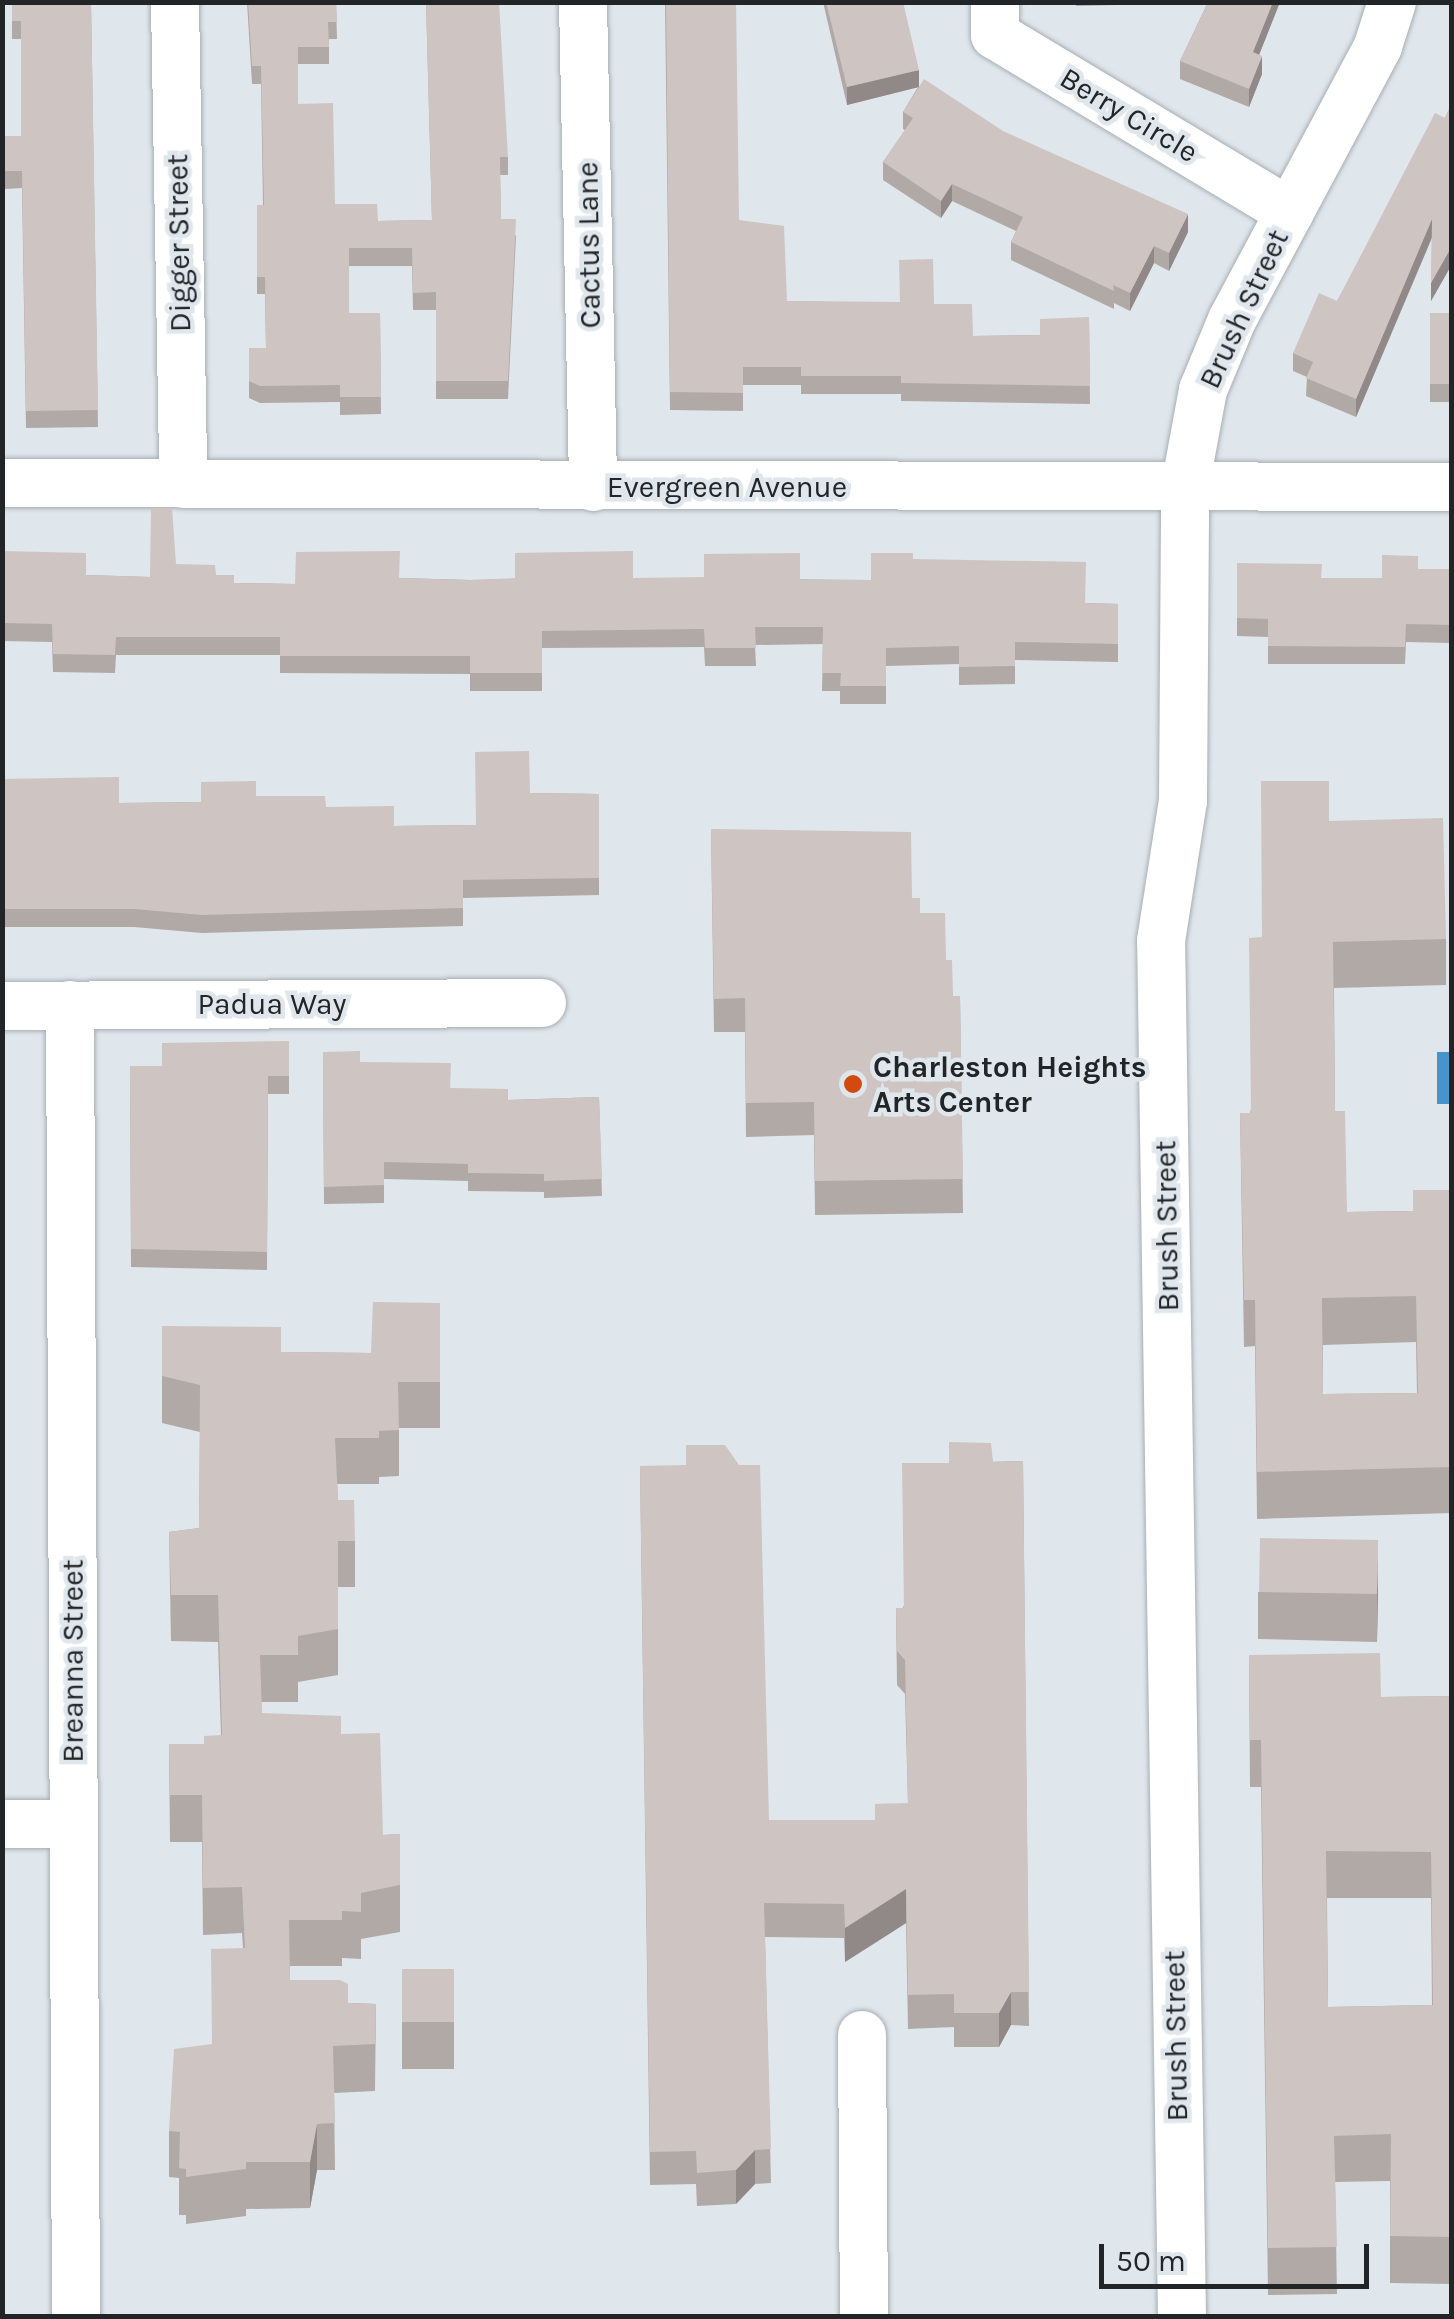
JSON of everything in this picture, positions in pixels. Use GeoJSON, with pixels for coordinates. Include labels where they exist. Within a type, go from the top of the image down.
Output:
{"type":"FeatureCollection","features":[{"type":"Feature","properties":{"kind":"street","name":"Digger Street"},"geometry":{"type":"LineString","coordinates":[[174,2],[183,484]]}},
{"type":"Feature","properties":{"kind":"street","name":"Cactus Lane"},"geometry":{"type":"LineString","coordinates":[[583,2],[594,487]]}},
{"type":"Feature","properties":{"kind":"street","name":"Berry Circle"},"geometry":{"type":"LineString","coordinates":[[995,2],[995,35],[1290,212]]}},
{"type":"Feature","properties":{"kind":"street","name":"Brush Street"},"geometry":{"type":"LineString","coordinates":[[1182,2316],[1161,941],[1183,802],[1185,486],[1203,390],[1290,212],[1378,46],[1392,2]]}},
{"type":"Feature","properties":{"kind":"street","name":"Evergreen Avenue"},"geometry":{"type":"LineString","coordinates":[[2,483],[1452,487]]}},
{"type":"Feature","properties":{"kind":"street","name":"Padua Way"},"geometry":{"type":"LineString","coordinates":[[2,1006],[542,1002]]}},
{"type":"Feature","properties":{"kind":"street","name":"Breanna Street"},"geometry":{"type":"LineString","coordinates":[[70,1005],[76,2316]]}},
{"type":"Feature","properties":{"kind":"street"},"geometry":{"type":"LineString","coordinates":[[2,1824],[74,1824]]}},
{"type":"Feature","properties":{"kind":"street"},"geometry":{"type":"LineString","coordinates":[[862,2035],[864,2316]]}},
{"type":"Feature","properties":{"kind":"water"},"geometry":{"type":"Polygon","coordinates":[[[1437,1052],[1451,1052],[1451,1104],[1437,1104],[1437,1052]]]}},
{"type":"Feature","properties":{"kind":"building"},"geometry":{"type":"Polygon","coordinates":[[[12,2],[91,2],[98,410],[26,411],[22,171],[5,171],[4,136],[21,136],[21,21],[12,21],[12,2]]]}},
{"type":"Feature","properties":{"kind":"building"},"geometry":{"type":"Polygon","coordinates":[[[248,2],[336,2],[337,22],[328,22],[329,47],[298,47],[298,104],[333,103],[335,204],[377,204],[378,221],[432,220],[426,2],[499,2],[508,157],[500,157],[501,219],[516,219],[508,381],[436,381],[436,292],[413,293],[412,248],[349,248],[349,313],[380,313],[381,397],[340,397],[340,385],[260,386],[249,381],[249,348],[266,348],[265,277],[257,277],[257,205],[264,205],[261,66],[252,66],[248,2]]]}},
{"type":"Feature","properties":{"kind":"building"},"geometry":{"type":"Polygon","coordinates":[[[666,2],[736,2],[739,220],[784,226],[787,301],[900,302],[899,260],[933,259],[934,304],[972,304],[973,336],[1040,335],[1040,319],[1089,317],[1090,386],[901,383],[901,376],[801,376],[801,367],[743,367],[743,393],[670,392],[666,2]]]}},
{"type":"Feature","properties":{"kind":"building"},"geometry":{"type":"Polygon","coordinates":[[[826,2],[903,2],[919,70],[847,87],[826,2]]]}},
{"type":"Feature","properties":{"kind":"building"},"geometry":{"type":"Polygon","coordinates":[[[1208,2],[1273,2],[1253,52],[1262,56],[1249,89],[1180,61],[1208,2]]]}},
{"type":"Feature","properties":{"kind":"building"},"geometry":{"type":"Polygon","coordinates":[[[924,79],[1003,131],[1188,214],[1169,253],[1154,246],[1130,293],[1113,285],[1114,291],[1011,242],[1023,217],[952,184],[941,201],[883,162],[913,118],[903,112],[924,79]]]}},
{"type":"Feature","properties":{"kind":"building"},"geometry":{"type":"Polygon","coordinates":[[[1452,103],[1452,246],[1431,283],[1432,219],[1356,399],[1306,378],[1313,362],[1293,353],[1319,293],[1337,301],[1435,113],[1445,118],[1452,103]]]}},
{"type":"Feature","properties":{"kind":"building"},"geometry":{"type":"Polygon","coordinates":[[[1430,313],[1452,313],[1452,384],[1430,384],[1430,313]]]}},
{"type":"Feature","properties":{"kind":"building"},"geometry":{"type":"Polygon","coordinates":[[[172,508],[176,564],[215,565],[216,575],[234,575],[234,583],[295,584],[296,552],[400,551],[399,578],[470,580],[515,578],[515,553],[633,551],[633,578],[704,577],[704,554],[800,553],[800,580],[871,580],[871,553],[913,553],[913,559],[1086,562],[1085,603],[1118,604],[1118,644],[1015,642],[1015,666],[959,667],[959,646],[886,648],[886,686],[840,686],[841,673],[822,673],[823,627],[755,627],[756,648],[705,648],[704,629],[542,631],[542,673],[470,673],[470,656],[280,656],[280,637],[116,637],[115,655],[53,654],[52,624],[2,623],[2,551],[86,553],[86,575],[150,577],[151,509],[172,508]]]}},
{"type":"Feature","properties":{"kind":"building"},"geometry":{"type":"Polygon","coordinates":[[[1382,555],[1418,556],[1418,569],[1452,569],[1452,625],[1406,624],[1405,647],[1268,646],[1268,619],[1237,618],[1237,563],[1322,564],[1321,578],[1382,578],[1382,555]]]}},
{"type":"Feature","properties":{"kind":"building"},"geometry":{"type":"Polygon","coordinates":[[[529,751],[530,793],[599,794],[599,878],[463,880],[463,908],[202,915],[134,909],[2,909],[2,779],[119,777],[119,803],[201,802],[201,782],[256,781],[256,796],[325,796],[326,807],[394,806],[394,826],[476,825],[475,752],[529,751]]]}},
{"type":"Feature","properties":{"kind":"building"},"geometry":{"type":"Polygon","coordinates":[[[1261,781],[1329,781],[1329,821],[1443,818],[1446,939],[1333,942],[1335,1111],[1345,1111],[1347,1212],[1413,1211],[1413,1190],[1452,1190],[1452,1467],[1257,1472],[1255,1300],[1244,1300],[1240,1113],[1251,1113],[1249,938],[1262,937],[1261,781]],[[1416,1296],[1322,1298],[1323,1394],[1418,1393],[1416,1296]]]}},
{"type":"Feature","properties":{"kind":"building","name":"Charleston Heights Arts Center"},"geometry":{"type":"Polygon","coordinates":[[[711,829],[911,832],[912,898],[920,898],[920,913],[945,913],[946,960],[952,960],[953,996],[960,996],[963,1179],[815,1181],[814,1102],[746,1103],[745,998],[714,999],[711,829]]]}},
{"type":"Feature","properties":{"kind":"building"},"geometry":{"type":"Polygon","coordinates":[[[289,1041],[289,1076],[268,1076],[267,1252],[131,1249],[130,1066],[162,1066],[162,1043],[289,1041]]]}},
{"type":"Feature","properties":{"kind":"building"},"geometry":{"type":"Polygon","coordinates":[[[360,1051],[360,1062],[451,1063],[450,1088],[508,1089],[508,1100],[599,1097],[602,1179],[544,1181],[544,1174],[468,1173],[468,1164],[384,1162],[384,1185],[324,1187],[323,1052],[360,1051]]]}},
{"type":"Feature","properties":{"kind":"building"},"geometry":{"type":"Polygon","coordinates":[[[373,1302],[440,1303],[440,1382],[398,1382],[399,1430],[379,1431],[379,1438],[335,1438],[338,1500],[354,1500],[355,1541],[338,1541],[338,1629],[298,1636],[298,1655],[260,1655],[262,1713],[341,1716],[341,1734],[380,1733],[383,1835],[400,1834],[400,1885],[361,1893],[361,1912],[342,1911],[342,1920],[289,1920],[290,1980],[340,1980],[348,1984],[348,2003],[376,2004],[375,2044],[333,2046],[335,2123],[317,2124],[310,2162],[246,2162],[246,2169],[186,2177],[186,2169],[179,2168],[180,2132],[169,2131],[174,2049],[212,2044],[211,1949],[245,1948],[242,1887],[203,1888],[202,1795],[170,1795],[169,1744],[204,1744],[204,1736],[222,1735],[218,1595],[171,1595],[169,1532],[199,1528],[200,1385],[162,1376],[162,1326],[281,1327],[281,1352],[371,1353],[373,1302]]]}},
{"type":"Feature","properties":{"kind":"building"},"geometry":{"type":"Polygon","coordinates":[[[949,1442],[991,1443],[993,1462],[1023,1461],[1029,1992],[1011,1992],[999,2013],[954,2013],[954,1994],[908,1995],[906,1889],[845,1928],[844,1904],[764,1903],[771,2149],[755,2150],[736,2170],[697,2173],[696,2151],[650,2152],[640,1466],[686,1465],[686,1445],[725,1445],[739,1465],[760,1465],[769,1820],[875,1820],[875,1804],[908,1803],[905,1660],[897,1651],[896,1608],[904,1608],[902,1463],[949,1463],[949,1442]]]}},
{"type":"Feature","properties":{"kind":"building"},"geometry":{"type":"Polygon","coordinates":[[[1260,1538],[1378,1540],[1377,1594],[1259,1592],[1260,1538]]]}},
{"type":"Feature","properties":{"kind":"building"},"geometry":{"type":"Polygon","coordinates":[[[1380,1653],[1381,1697],[1452,1696],[1452,2237],[1390,2236],[1391,2134],[1334,2136],[1337,2247],[1268,2248],[1261,1740],[1250,1740],[1249,1655],[1380,1653]],[[1326,1851],[1328,2007],[1433,2005],[1431,1852],[1326,1851]]]}},
{"type":"Feature","properties":{"kind":"building"},"geometry":{"type":"Polygon","coordinates":[[[402,1969],[454,1969],[454,2022],[402,2022],[402,1969]]]}},
{"type":"Feature","properties":{"kind":"place","name":"Charleston Heights Arts Center"},"geometry":{"type":"Point","coordinates":[853,1084]}}]}
